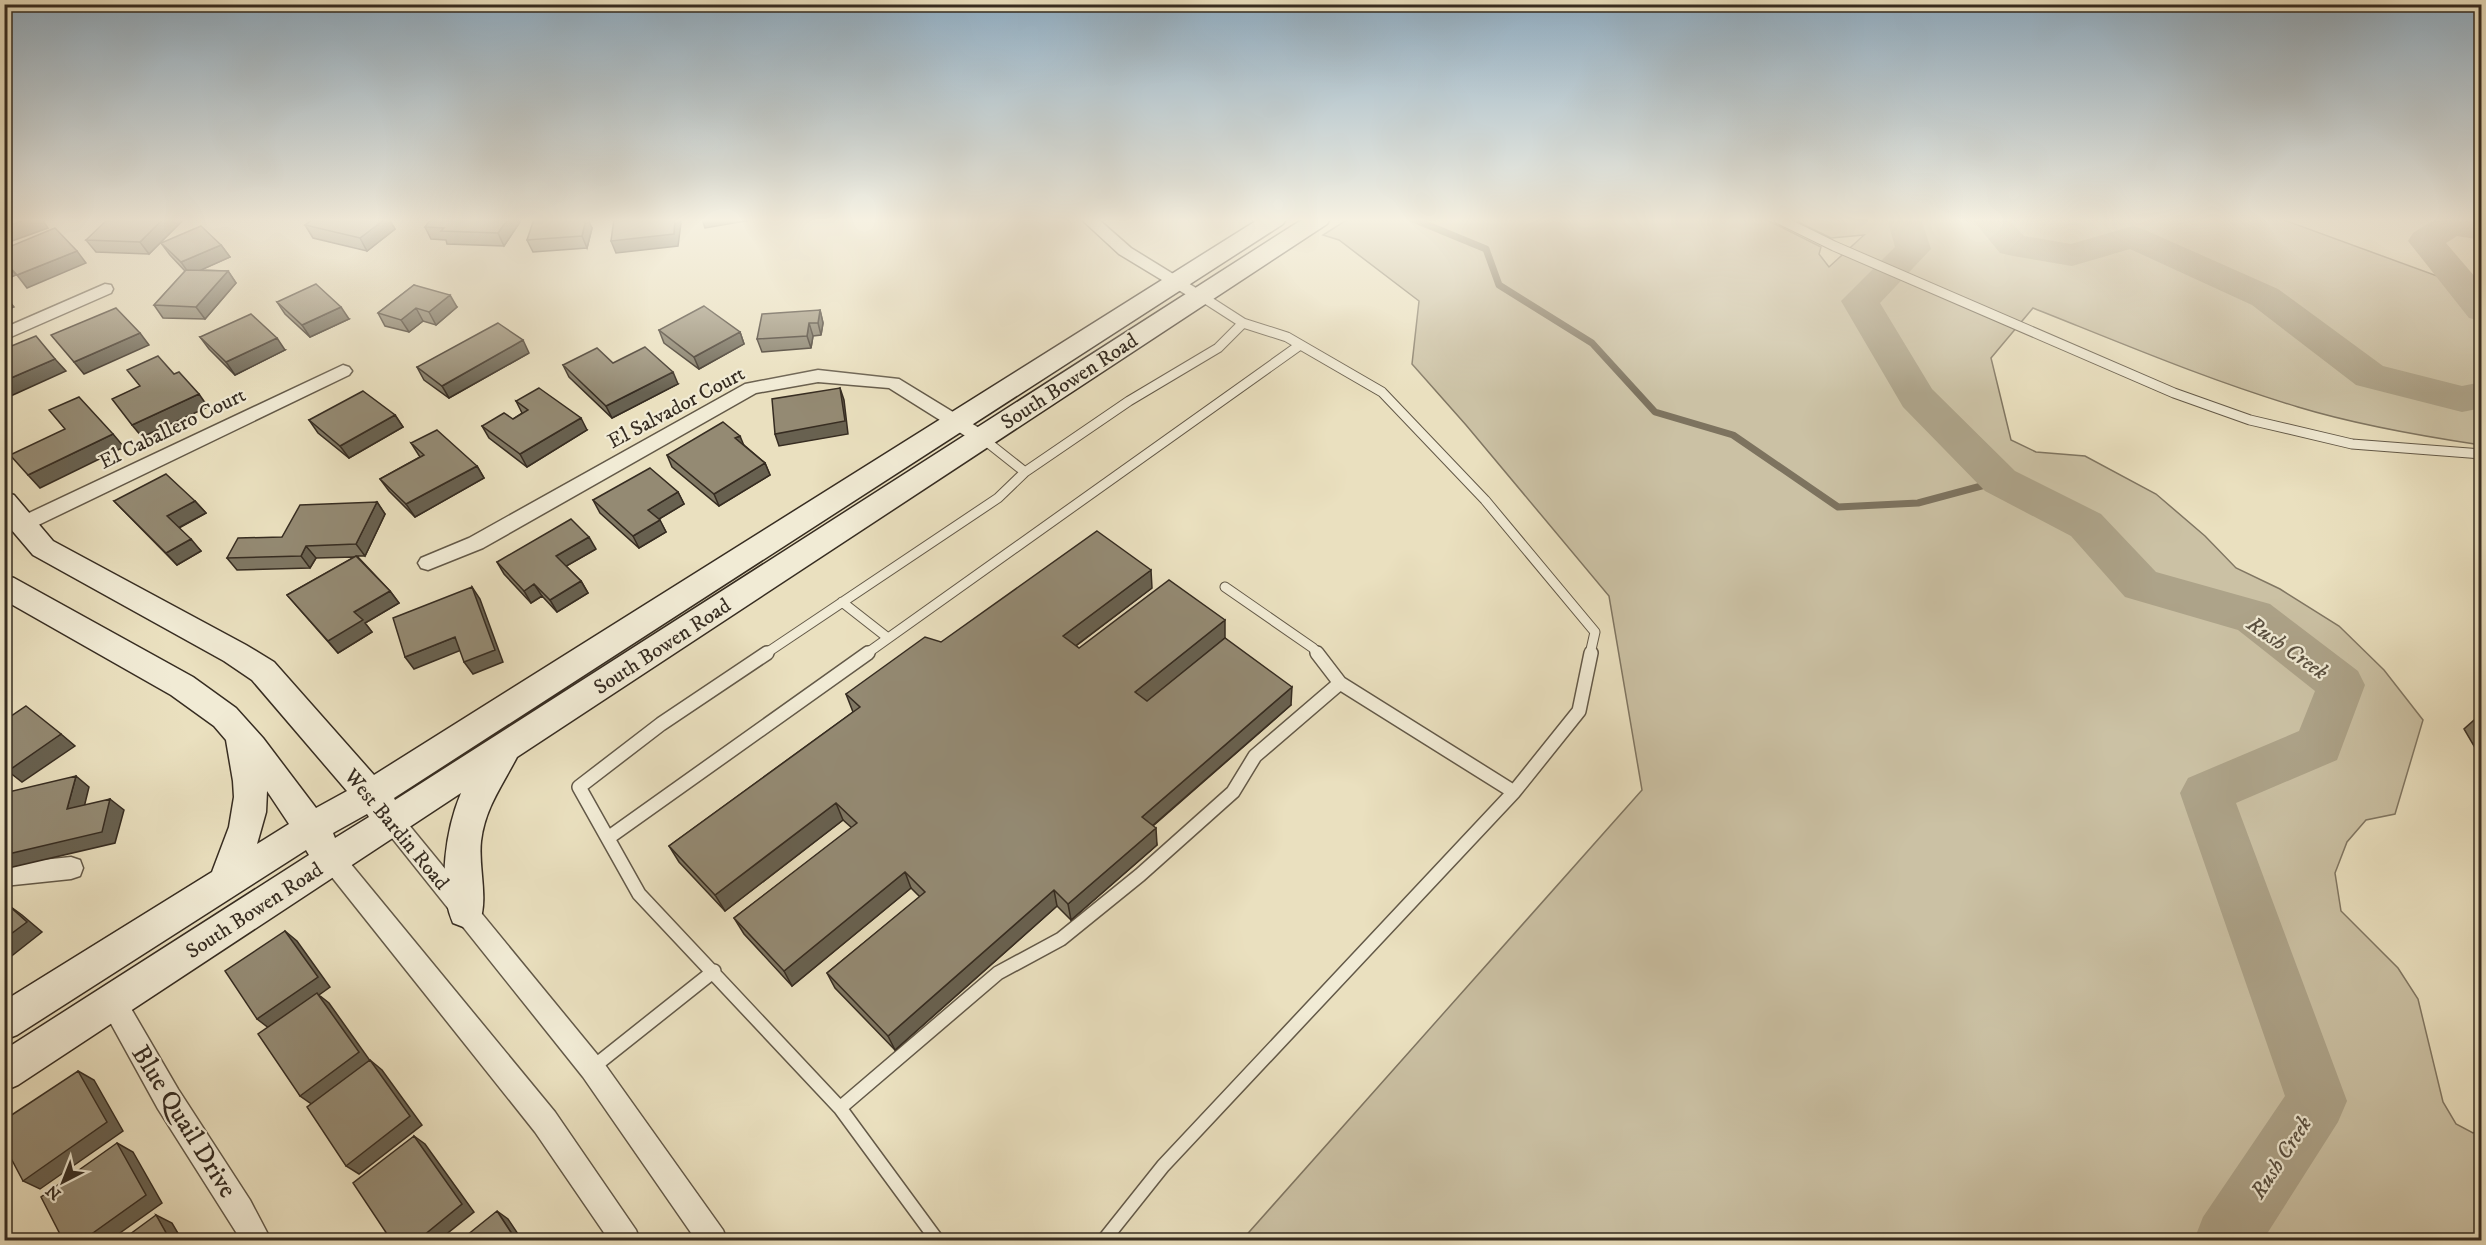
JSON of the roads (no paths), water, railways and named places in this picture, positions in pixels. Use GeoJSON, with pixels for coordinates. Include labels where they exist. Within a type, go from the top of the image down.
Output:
{"type":"FeatureCollection","features":[{"type":"Feature","properties":{"kind":"main road","name":"South Bowen Road"},"geometry":{"type":"LineString","coordinates":[[4,1072],[517,739],[969,430],[1185,277]]}},
{"type":"Feature","properties":{"kind":"main road","name":"South Bowen Road"},"geometry":{"type":"LineString","coordinates":[[4,1022],[310,829],[372,794],[969,430],[1230,277]]}},
{"type":"Feature","properties":{"kind":"main road","name":"West Bardin Road"},"geometry":{"type":"LineString","coordinates":[[13,514],[43,548],[235,653],[263,671],[372,794],[392,820]]}},
{"type":"Feature","properties":{"kind":"main road"},"geometry":{"type":"LineString","coordinates":[[4,586],[182,686],[225,717],[287,792],[332,859]]}},
{"type":"Feature","properties":{"kind":"main road"},"geometry":{"type":"LineString","coordinates":[[226,881],[250,818],[252,793],[250,769],[240,734]]}},
{"type":"Feature","properties":{"kind":"main road"},"geometry":{"type":"LineString","coordinates":[[466,912],[462,865],[464,830],[480,788],[500,757],[517,739]]}},
{"type":"Feature","properties":{"kind":"street"},"geometry":{"type":"LineString","coordinates":[[1169,277],[1201,296]]}},
{"type":"Feature","properties":{"kind":"street"},"geometry":{"type":"LineString","coordinates":[[4,335],[105,289]]}},
{"type":"Feature","properties":{"kind":"street","name":"El Caballero Court"},"geometry":{"type":"LineString","coordinates":[[13,514],[343,371]]}},
{"type":"Feature","properties":{"kind":"street","name":"El Salvador Court"},"geometry":{"type":"LineString","coordinates":[[428,562],[476,543],[751,388],[818,376],[893,383],[969,430]]}},
{"type":"Feature","properties":{"kind":"street","name":"West Bardin Road"},"geometry":{"type":"LineString","coordinates":[[392,820],[592,1068],[713,1240]]}},
{"type":"Feature","properties":{"kind":"street"},"geometry":{"type":"LineString","coordinates":[[332,859],[545,1122],[626,1240]]}},
{"type":"Feature","properties":{"kind":"street"},"geometry":{"type":"LineString","coordinates":[[4,875],[71,868]]}},
{"type":"Feature","properties":{"kind":"street","name":"Blue Quail Drive"},"geometry":{"type":"LineString","coordinates":[[113,1002],[168,1099],[257,1240]]}},
{"type":"Feature","properties":{"kind":"lane"},"geometry":{"type":"LineString","coordinates":[[1906,277],[2174,393],[2250,420],[2291,432],[2352,444],[2481,453]]}},
{"type":"Feature","properties":{"kind":"lane"},"geometry":{"type":"LineString","coordinates":[[1104,1240],[1163,1166],[1514,792],[1579,711],[1595,632],[1485,500],[1382,392],[1287,337],[1243,323],[1201,296]]}},
{"type":"Feature","properties":{"kind":"lane"},"geometry":{"type":"LineString","coordinates":[[937,1240],[840,1108],[714,971],[639,894],[579,787],[661,724],[998,498],[1025,472],[1129,401],[1218,348],[1243,323]]}},
{"type":"Feature","properties":{"kind":"lane"},"geometry":{"type":"LineString","coordinates":[[608,838],[1299,345]]}},
{"type":"Feature","properties":{"kind":"lane"},"geometry":{"type":"LineString","coordinates":[[969,430],[1025,472]]}},
{"type":"Feature","properties":{"kind":"lane"},"geometry":{"type":"LineString","coordinates":[[1225,587],[1313,648],[1340,683],[1514,792]]}},
{"type":"Feature","properties":{"kind":"lane"},"geometry":{"type":"LineString","coordinates":[[842,602],[888,638]]}},
{"type":"Feature","properties":{"kind":"lane"},"geometry":{"type":"LineString","coordinates":[[840,1108],[998,973],[1061,939],[1140,875],[1233,792],[1255,756],[1340,683]]}},
{"type":"Feature","properties":{"kind":"lane"},"geometry":{"type":"LineString","coordinates":[[592,1068],[714,971]]}},
{"type":"Feature","properties":{"kind":"waterway"},"geometry":{"type":"LineString","coordinates":[[1496,277],[1499,285],[1592,343],[1655,412],[1733,435],[1838,507],[1918,503],[2000,481]]}},
{"type":"Feature","properties":{"kind":"waterway","name":"Rush Creek"},"geometry":{"type":"LineString","coordinates":[[1884,277],[1860,301],[1917,398],[2000,481],[2086,525],[2141,585],[2254,617],[2341,685],[2319,745],[2206,793],[2317,1101],[2226,1240]]}},
{"type":"Feature","properties":{"kind":"waterway","name":"Rush Creek"},"geometry":{"type":"LineString","coordinates":[[2221,277],[2265,297],[2370,376],[2462,399],[2482,395]]}},
{"type":"Feature","properties":{"kind":"waterway","name":"Rush Creek"},"geometry":{"type":"LineString","coordinates":[[2455,277],[2482,310]]}}]}
